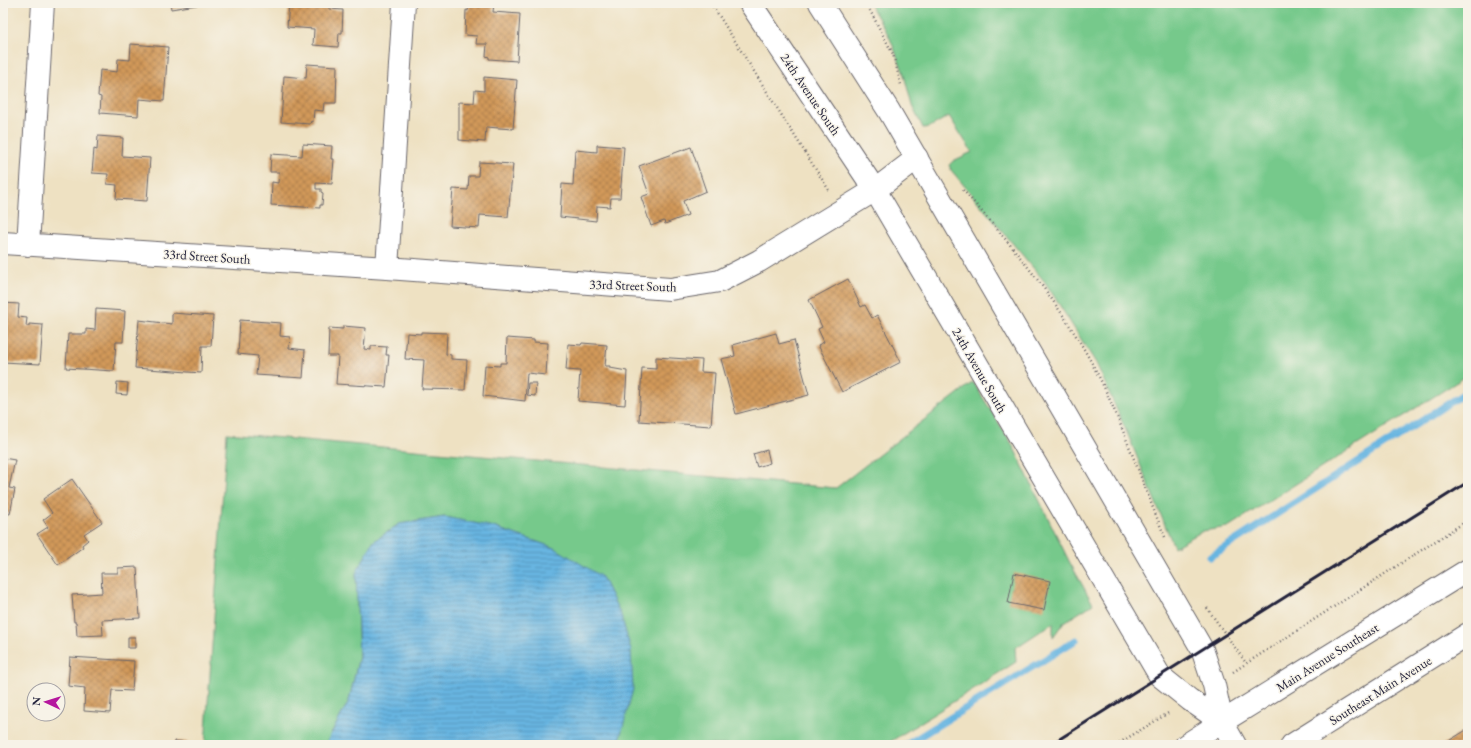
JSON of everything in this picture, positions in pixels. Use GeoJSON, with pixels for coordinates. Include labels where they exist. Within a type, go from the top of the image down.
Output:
{"type":"FeatureCollection","features":[{"type":"Feature","properties":{"kind":"main road"},"geometry":{"type":"LineString","coordinates":[[28,245],[43,3]]}},
{"type":"Feature","properties":{"kind":"main road"},"geometry":{"type":"LineString","coordinates":[[386,268],[404,3]]}},
{"type":"Feature","properties":{"kind":"main road","name":"24th Avenue South"},"geometry":{"type":"LineString","coordinates":[[750,3],[875,190],[1160,676],[1190,700],[1222,722]]}},
{"type":"Feature","properties":{"kind":"main road","name":"24th Avenue South"},"geometry":{"type":"LineString","coordinates":[[820,3],[889,111],[1202,649],[1214,685],[1222,722],[1236,745]]}},
{"type":"Feature","properties":{"kind":"main road","name":"33rd Street South"},"geometry":{"type":"LineString","coordinates":[[3,243],[386,268],[670,289],[720,280],[759,261],[875,190],[916,158]]}},
{"type":"Feature","properties":{"kind":"main road","name":"Main Avenue Southeast"},"geometry":{"type":"LineString","coordinates":[[1186,745],[1468,570]]}},
{"type":"Feature","properties":{"kind":"main road","name":"Southeast Main Avenue"},"geometry":{"type":"LineString","coordinates":[[1292,745],[1468,634]]}},
{"type":"Feature","properties":{"kind":"path"},"geometry":{"type":"LineString","coordinates":[[711,3],[841,210]]}},
{"type":"Feature","properties":{"kind":"path"},"geometry":{"type":"LineString","coordinates":[[866,3],[893,54],[903,92]]}},
{"type":"Feature","properties":{"kind":"path"},"geometry":{"type":"LineString","coordinates":[[959,186],[1006,239],[1045,289],[1074,332],[1102,384],[1167,540]]}},
{"type":"Feature","properties":{"kind":"path"},"geometry":{"type":"LineString","coordinates":[[1214,685],[1468,520]]}},
{"type":"Feature","properties":{"kind":"path"},"geometry":{"type":"LineString","coordinates":[[1204,604],[1246,663]]}},
{"type":"Feature","properties":{"kind":"path"},"geometry":{"type":"LineString","coordinates":[[1116,745],[1190,700]]}},
{"type":"Feature","properties":{"kind":"green space"},"geometry":{"type":"Polygon","coordinates":[[[869,3],[1468,3],[1468,375],[1228,527],[1203,531],[1174,547],[1128,435],[1096,363],[1045,282],[951,170],[949,165],[953,161],[972,152],[949,116],[930,127],[923,128],[912,106],[903,71],[889,36],[869,3]]]}},
{"type":"Feature","properties":{"kind":"green space"},"geometry":{"type":"Polygon","coordinates":[[[973,382],[1012,444],[1069,561],[1093,604],[1063,623],[1053,637],[1053,623],[1015,648],[1016,662],[885,745],[618,745],[621,741],[555,548],[493,527],[445,517],[399,524],[373,542],[357,604],[359,657],[349,701],[325,745],[205,745],[227,433],[836,488],[973,382]]]}},
{"type":"Feature","properties":{"kind":"water"},"geometry":{"type":"Polygon","coordinates":[[[445,517],[493,527],[555,548],[602,577],[621,615],[631,650],[633,689],[618,745],[325,745],[349,701],[359,657],[356,573],[373,542],[399,524],[445,517]]]}},
{"type":"Feature","properties":{"kind":"building"},"geometry":{"type":"Polygon","coordinates":[[[170,3],[203,3],[203,4],[171,9],[170,3]]]}},
{"type":"Feature","properties":{"kind":"building"},"geometry":{"type":"Polygon","coordinates":[[[289,3],[330,3],[329,9],[343,10],[342,33],[339,33],[338,47],[313,45],[314,29],[287,27],[289,3]]]}},
{"type":"Feature","properties":{"kind":"building"},"geometry":{"type":"Polygon","coordinates":[[[469,3],[494,3],[493,12],[520,14],[517,61],[489,59],[489,57],[486,56],[487,44],[476,44],[477,36],[465,35],[466,10],[468,11],[469,3]]]}},
{"type":"Feature","properties":{"kind":"building"},"geometry":{"type":"Polygon","coordinates":[[[131,44],[168,47],[164,101],[139,99],[138,116],[100,113],[101,97],[98,96],[100,70],[117,72],[118,59],[130,60],[131,44]]]}},
{"type":"Feature","properties":{"kind":"building"},"geometry":{"type":"Polygon","coordinates":[[[307,64],[337,66],[336,103],[324,103],[323,111],[314,110],[313,122],[311,121],[310,124],[281,122],[284,76],[306,78],[307,64]]]}},
{"type":"Feature","properties":{"kind":"building"},"geometry":{"type":"Polygon","coordinates":[[[484,77],[517,80],[513,129],[486,127],[485,142],[459,140],[459,102],[474,103],[475,90],[484,91],[484,77]]]}},
{"type":"Feature","properties":{"kind":"building"},"geometry":{"type":"Polygon","coordinates":[[[98,136],[123,138],[122,156],[150,158],[147,201],[116,199],[117,185],[107,184],[108,174],[92,173],[94,149],[97,150],[98,136]]]}},
{"type":"Feature","properties":{"kind":"building"},"geometry":{"type":"Polygon","coordinates":[[[303,144],[332,146],[331,159],[334,159],[332,184],[316,183],[316,189],[321,189],[321,192],[323,193],[322,205],[320,205],[320,208],[271,205],[272,182],[278,183],[279,172],[270,172],[271,154],[302,156],[303,144]]]}},
{"type":"Feature","properties":{"kind":"building"},"geometry":{"type":"Polygon","coordinates":[[[597,145],[624,147],[620,198],[611,198],[610,207],[597,206],[596,221],[560,217],[562,184],[573,185],[575,150],[597,152],[597,145]]]}},
{"type":"Feature","properties":{"kind":"building"},"geometry":{"type":"Polygon","coordinates":[[[691,147],[706,191],[683,201],[688,215],[665,224],[664,221],[651,226],[641,197],[649,194],[639,166],[691,147]]]}},
{"type":"Feature","properties":{"kind":"building"},"geometry":{"type":"Polygon","coordinates":[[[479,162],[513,164],[508,217],[480,215],[479,228],[450,226],[453,189],[468,190],[469,176],[478,176],[479,162]]]}},
{"type":"Feature","properties":{"kind":"building"},"geometry":{"type":"Polygon","coordinates":[[[848,279],[861,307],[865,305],[872,318],[877,315],[901,362],[842,392],[818,345],[824,342],[818,329],[822,327],[809,300],[848,279]]]}},
{"type":"Feature","properties":{"kind":"building"},"geometry":{"type":"Polygon","coordinates":[[[3,303],[19,304],[18,317],[27,318],[26,326],[29,326],[29,324],[43,325],[40,364],[3,362],[3,303]]]}},
{"type":"Feature","properties":{"kind":"building"},"geometry":{"type":"Polygon","coordinates":[[[96,309],[125,311],[123,342],[116,342],[114,371],[66,368],[68,334],[86,334],[86,329],[95,330],[96,309]]]}},
{"type":"Feature","properties":{"kind":"building"},"geometry":{"type":"Polygon","coordinates":[[[172,313],[213,316],[211,346],[202,346],[201,373],[135,368],[139,320],[172,324],[172,313]]]}},
{"type":"Feature","properties":{"kind":"building"},"geometry":{"type":"Polygon","coordinates":[[[240,320],[281,323],[280,336],[290,337],[289,348],[305,350],[303,378],[256,375],[258,356],[238,354],[240,320]]]}},
{"type":"Feature","properties":{"kind":"building"},"geometry":{"type":"Polygon","coordinates":[[[343,326],[366,328],[364,349],[371,350],[371,346],[387,347],[386,355],[389,355],[386,387],[336,384],[338,356],[328,356],[329,328],[343,329],[343,326]]]}},
{"type":"Feature","properties":{"kind":"building"},"geometry":{"type":"Polygon","coordinates":[[[421,332],[447,333],[446,354],[451,355],[451,359],[467,360],[465,390],[422,389],[424,360],[405,359],[407,333],[421,334],[421,332]]]}},
{"type":"Feature","properties":{"kind":"building"},"geometry":{"type":"Polygon","coordinates":[[[776,333],[779,344],[794,340],[809,395],[736,414],[721,359],[735,356],[733,345],[776,333]]]}},
{"type":"Feature","properties":{"kind":"building"},"geometry":{"type":"Polygon","coordinates":[[[507,338],[534,340],[534,342],[548,343],[546,375],[527,373],[525,401],[483,396],[485,365],[500,366],[500,363],[506,363],[507,338]]]}},
{"type":"Feature","properties":{"kind":"building"},"geometry":{"type":"Polygon","coordinates":[[[582,343],[607,345],[605,366],[627,371],[625,405],[578,401],[580,371],[566,370],[568,344],[581,345],[582,343]]]}},
{"type":"Feature","properties":{"kind":"building"},"geometry":{"type":"Polygon","coordinates":[[[656,357],[702,360],[701,372],[715,373],[711,426],[639,421],[642,368],[656,369],[656,357]]]}},
{"type":"Feature","properties":{"kind":"building"},"geometry":{"type":"Polygon","coordinates":[[[117,382],[128,383],[127,395],[116,394],[117,382]]]}},
{"type":"Feature","properties":{"kind":"building"},"geometry":{"type":"Polygon","coordinates":[[[528,383],[536,383],[535,396],[527,395],[528,383]]]}},
{"type":"Feature","properties":{"kind":"building"},"geometry":{"type":"Polygon","coordinates":[[[767,450],[770,463],[757,467],[753,454],[767,450]]]}},
{"type":"Feature","properties":{"kind":"building"},"geometry":{"type":"Polygon","coordinates":[[[3,458],[15,460],[9,488],[15,489],[10,514],[3,513],[3,458]]]}},
{"type":"Feature","properties":{"kind":"building"},"geometry":{"type":"Polygon","coordinates":[[[72,479],[102,522],[84,534],[88,540],[82,545],[83,547],[58,565],[37,534],[48,527],[43,520],[52,513],[43,499],[72,479]]]}},
{"type":"Feature","properties":{"kind":"building"},"geometry":{"type":"Polygon","coordinates":[[[137,567],[140,618],[102,620],[103,635],[77,636],[76,622],[74,622],[72,595],[102,593],[101,573],[118,573],[118,568],[137,567]]]}},
{"type":"Feature","properties":{"kind":"building"},"geometry":{"type":"Polygon","coordinates":[[[1014,573],[1050,581],[1044,610],[1008,603],[1014,573]]]}},
{"type":"Feature","properties":{"kind":"building"},"geometry":{"type":"Polygon","coordinates":[[[128,637],[135,637],[135,648],[128,648],[128,637]]]}},
{"type":"Feature","properties":{"kind":"building"},"geometry":{"type":"Polygon","coordinates":[[[70,657],[134,661],[132,691],[112,690],[110,713],[84,711],[85,688],[68,686],[70,657]]]}},
{"type":"Feature","properties":{"kind":"building"},"geometry":{"type":"Polygon","coordinates":[[[1468,729],[1468,745],[1442,745],[1468,729]]]}},
{"type":"Feature","properties":{"kind":"building"},"geometry":{"type":"Polygon","coordinates":[[[175,741],[188,742],[188,745],[175,745],[175,741]]]}},
{"type":"Feature","properties":{"kind":"waterway"},"geometry":{"type":"LineString","coordinates":[[1210,557],[1468,391]]}},
{"type":"Feature","properties":{"kind":"waterway"},"geometry":{"type":"LineString","coordinates":[[906,745],[1076,640]]}},
{"type":"Feature","properties":{"kind":"railway"},"geometry":{"type":"LineString","coordinates":[[1050,745],[1468,482]]}}]}
